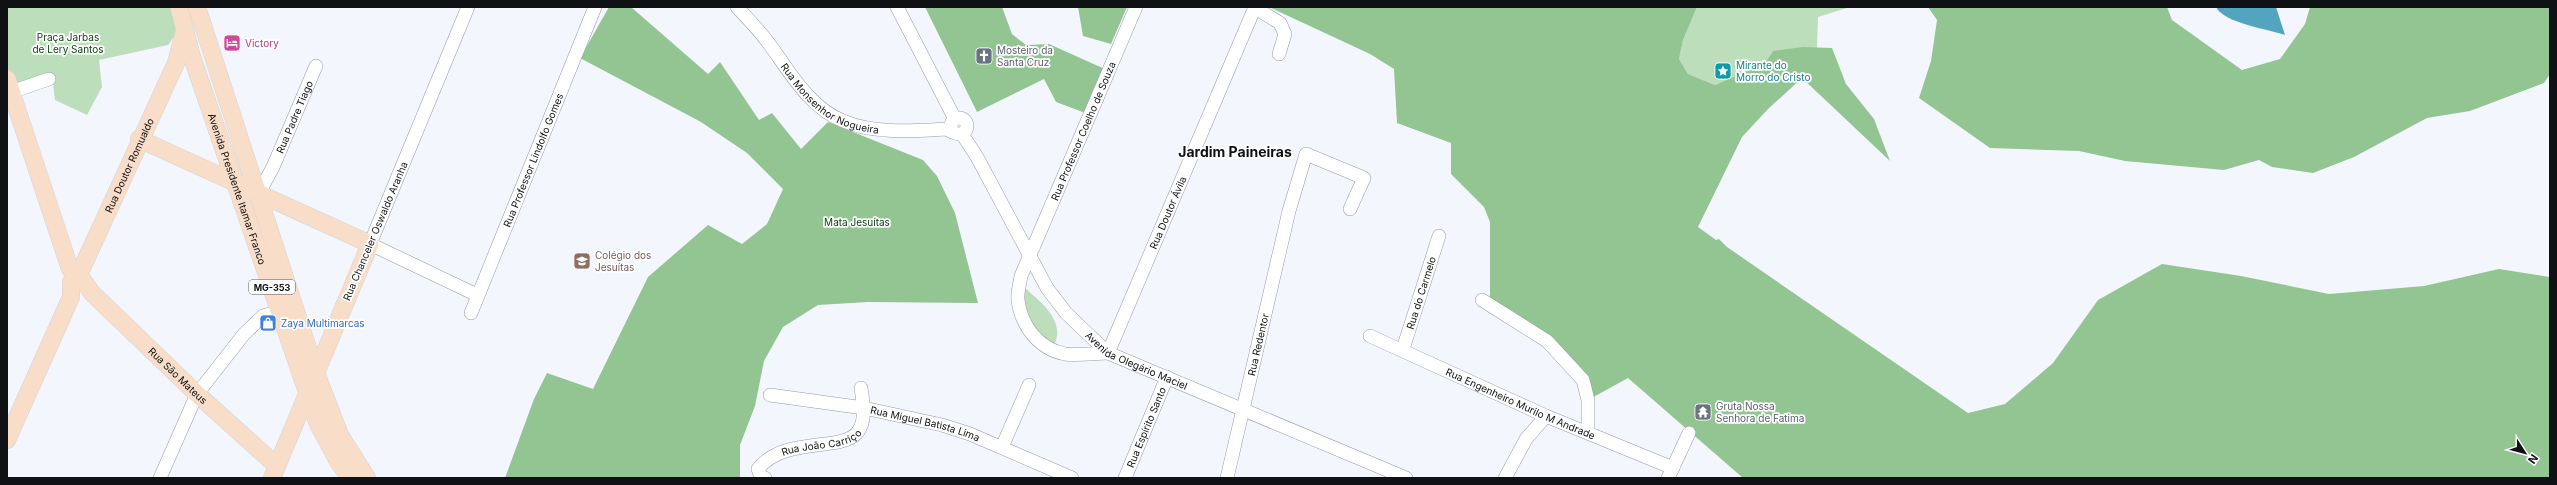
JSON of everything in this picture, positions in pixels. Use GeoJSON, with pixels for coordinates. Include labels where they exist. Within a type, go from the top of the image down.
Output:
{"type":"FeatureCollection","features":[{"type":"Feature","properties":{"kind":"main road","name":"Avenida Presidente Itamar Franco"},"geometry":{"type":"LineString","coordinates":[[179,7],[192,57],[318,424],[339,463],[350,478]]}},
{"type":"Feature","properties":{"kind":"main road","name":"Avenida Presidente Itamar Franco"},"geometry":{"type":"LineString","coordinates":[[199,9],[316,373],[340,435],[367,478]]}},
{"type":"Feature","properties":{"kind":"main road","name":"Rua Doutor Romualdo"},"geometry":{"type":"LineString","coordinates":[[7,440],[78,282],[139,139],[176,63],[185,28]]}},
{"type":"Feature","properties":{"kind":"main road","name":"Rua São Mateus"},"geometry":{"type":"LineString","coordinates":[[10,96],[78,282],[197,394],[275,472]]}},
{"type":"Feature","properties":{"kind":"main road"},"geometry":{"type":"LineString","coordinates":[[139,139],[370,244]]}},
{"type":"Feature","properties":{"kind":"main road"},"geometry":{"type":"LineString","coordinates":[[235,182],[249,168]]}},
{"type":"Feature","properties":{"kind":"main road","name":"Rua Chanceler Oswaldo Aranha"},"geometry":{"type":"LineString","coordinates":[[275,472],[370,244]]}},
{"type":"Feature","properties":{"kind":"street","name":"Rua Chanceler Oswaldo Aranha"},"geometry":{"type":"LineString","coordinates":[[370,244],[468,7]]}},
{"type":"Feature","properties":{"kind":"street","name":"Rua Professor Lindolfo Gomes"},"geometry":{"type":"LineString","coordinates":[[471,313],[595,7]]}},
{"type":"Feature","properties":{"kind":"street","name":"Rua Monsenhor Nogueira"},"geometry":{"type":"LineString","coordinates":[[737,7],[766,40],[810,99],[831,116],[860,126],[897,130],[956,128]]}},
{"type":"Feature","properties":{"kind":"street","name":"Avenida Olegário Maciel"},"geometry":{"type":"LineString","coordinates":[[897,7],[956,128],[977,157],[1048,288],[1066,313],[1108,352],[1406,478]]}},
{"type":"Feature","properties":{"kind":"street","name":"Rua Professor Coelho de Souza"},"geometry":{"type":"LineString","coordinates":[[1108,352],[1065,354],[1048,348],[1032,335],[1022,320],[1018,299],[1021,276],[1136,7]]}},
{"type":"Feature","properties":{"kind":"street"},"geometry":{"type":"LineString","coordinates":[[1255,7],[1280,23],[1285,34],[1279,54]]}},
{"type":"Feature","properties":{"kind":"street","name":"Rua Doutor Ávila"},"geometry":{"type":"LineString","coordinates":[[1108,352],[1255,7]]}},
{"type":"Feature","properties":{"kind":"street"},"geometry":{"type":"LineString","coordinates":[[176,63],[192,57]]}},
{"type":"Feature","properties":{"kind":"street","name":"Rua Padre Tiago"},"geometry":{"type":"LineString","coordinates":[[259,193],[273,167],[316,66]]}},
{"type":"Feature","properties":{"kind":"street"},"geometry":{"type":"LineString","coordinates":[[10,96],[49,80]]}},
{"type":"Feature","properties":{"kind":"street","name":"Rua Redentor"},"geometry":{"type":"LineString","coordinates":[[1227,478],[1289,211],[1306,154],[1364,178],[1350,209]]}},
{"type":"Feature","properties":{"kind":"street"},"geometry":{"type":"LineString","coordinates":[[249,168],[264,172],[273,167]]}},
{"type":"Feature","properties":{"kind":"street","name":"Rua do Carmelo"},"geometry":{"type":"LineString","coordinates":[[1403,349],[1439,236]]}},
{"type":"Feature","properties":{"kind":"street"},"geometry":{"type":"LineString","coordinates":[[370,244],[477,295]]}},
{"type":"Feature","properties":{"kind":"street"},"geometry":{"type":"LineString","coordinates":[[1482,300],[1547,341],[1583,380],[1588,400],[1588,432]]}},
{"type":"Feature","properties":{"kind":"street"},"geometry":{"type":"LineString","coordinates":[[160,478],[197,394],[244,334],[263,316],[280,311]]}},
{"type":"Feature","properties":{"kind":"street","name":"Rua Engenheiro Murilo M Andrade"},"geometry":{"type":"LineString","coordinates":[[1370,336],[1403,349],[1546,416],[1588,432],[1671,473]]}},
{"type":"Feature","properties":{"kind":"street","name":"Rua Espírito Santo"},"geometry":{"type":"LineString","coordinates":[[1125,478],[1167,377]]}},
{"type":"Feature","properties":{"kind":"street"},"geometry":{"type":"LineString","coordinates":[[1002,447],[1029,385]]}},
{"type":"Feature","properties":{"kind":"street","name":"Rua João Carriço"},"geometry":{"type":"LineString","coordinates":[[765,478],[761,477],[758,469],[769,459],[805,445],[845,441],[857,433],[862,422],[864,408],[861,388]]}},
{"type":"Feature","properties":{"kind":"street","name":"Rua Miguel Batista Lima"},"geometry":{"type":"LineString","coordinates":[[770,395],[864,408],[942,425],[1002,447],[1072,478]]}},
{"type":"Feature","properties":{"kind":"street"},"geometry":{"type":"LineString","coordinates":[[1505,478],[1526,439],[1546,416]]}},
{"type":"Feature","properties":{"kind":"street"},"geometry":{"type":"LineString","coordinates":[[1671,473],[1689,433]]}},
{"type":"Feature","properties":{"kind":"green space","name":"Praça Jarbas de Lery Santos"},"geometry":{"type":"Polygon","coordinates":[[[7,7],[170,7],[177,33],[168,45],[99,60],[102,87],[87,115],[55,100],[52,74],[13,84],[7,65],[7,7]]]}},
{"type":"Feature","properties":{"kind":"green space","name":"Mata Jesuítas"},"geometry":{"type":"Polygon","coordinates":[[[609,7],[631,7],[708,74],[720,62],[759,120],[772,113],[801,149],[828,122],[923,160],[937,176],[955,213],[978,303],[868,302],[818,305],[783,327],[764,361],[755,406],[740,445],[740,478],[505,478],[534,399],[547,373],[593,389],[648,277],[708,225],[742,244],[767,224],[783,189],[747,153],[701,122],[580,58],[609,7]]]}},
{"type":"Feature","properties":{"kind":"green space"},"geometry":{"type":"Polygon","coordinates":[[[925,7],[1002,7],[1012,34],[1026,45],[1049,44],[1107,70],[1088,114],[1056,102],[1044,79],[977,112],[925,7]]]}},
{"type":"Feature","properties":{"kind":"green space"},"geometry":{"type":"Polygon","coordinates":[[[1078,7],[1127,7],[1111,44],[1083,36],[1078,7]]]}},
{"type":"Feature","properties":{"kind":"green space"},"geometry":{"type":"Polygon","coordinates":[[[1269,7],[1697,7],[1683,40],[1679,59],[1688,74],[1715,85],[1765,63],[1773,51],[1803,47],[1832,48],[1846,84],[1874,119],[1890,161],[1802,78],[1768,109],[1742,137],[1698,227],[1716,240],[1719,239],[1727,247],[1968,413],[2005,404],[2053,363],[2098,300],[2162,264],[2241,276],[2329,294],[2424,286],[2499,269],[2550,277],[2550,478],[1743,478],[1628,378],[1588,400],[1559,346],[1490,302],[1490,222],[1484,207],[1451,174],[1451,143],[1397,123],[1394,69],[1370,54],[1269,7]]]}},
{"type":"Feature","properties":{"kind":"green space"},"geometry":{"type":"Polygon","coordinates":[[[1697,7],[1847,8],[1818,17],[1817,48],[1773,51],[1765,63],[1715,85],[1688,74],[1679,59],[1683,40],[1697,7]]]}},
{"type":"Feature","properties":{"kind":"green space"},"geometry":{"type":"Polygon","coordinates":[[[1928,7],[2167,7],[2172,20],[2242,70],[2280,59],[2305,24],[2310,7],[2550,7],[2550,74],[2544,83],[2470,111],[2427,118],[2354,157],[2313,173],[2272,167],[2259,160],[2224,170],[2125,161],[2079,151],[1990,148],[1919,98],[1931,61],[1937,20],[1928,7]]]}},
{"type":"Feature","properties":{"kind":"green space"},"geometry":{"type":"Polygon","coordinates":[[[1023,286],[1043,304],[1053,318],[1057,334],[1055,343],[1050,343],[1029,318],[1024,304],[1023,286]]]}},
{"type":"Feature","properties":{"kind":"water"},"geometry":{"type":"Polygon","coordinates":[[[2216,7],[2276,7],[2285,35],[2237,21],[2221,13],[2216,7]]]}},
{"type":"Feature","properties":{"kind":"place","name":"Victory"},"geometry":{"type":"Point","coordinates":[232,43]}},
{"type":"Feature","properties":{"kind":"place","name":"Mosteiro da Santa Cruz"},"geometry":{"type":"Point","coordinates":[984,56]}},
{"type":"Feature","properties":{"kind":"place","name":"Mirante do Morro do Cristo"},"geometry":{"type":"Point","coordinates":[1723,71]}},
{"type":"Feature","properties":{"kind":"place","name":"Colégio dos Jesuítas"},"geometry":{"type":"Point","coordinates":[582,261]}},
{"type":"Feature","properties":{"kind":"place","name":"Zaya Multimarcas"},"geometry":{"type":"Point","coordinates":[268,323]}},
{"type":"Feature","properties":{"kind":"place","name":"Gruta Nossa Senhora de Fatima"},"geometry":{"type":"Point","coordinates":[1703,412]}},
{"type":"Feature","properties":{"kind":"district","name":"Jardim Paineiras"},"geometry":{"type":"Point","coordinates":[1235,151]}}]}
